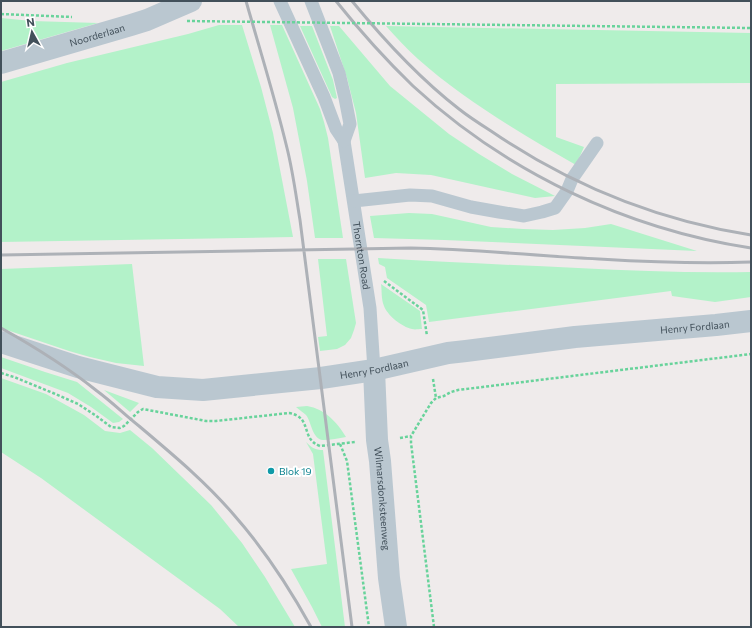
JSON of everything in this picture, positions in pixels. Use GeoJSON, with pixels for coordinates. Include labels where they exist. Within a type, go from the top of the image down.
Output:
{"type":"FeatureCollection","features":[{"type":"Feature","properties":{"kind":"street","name":"Noorderlaan"},"geometry":{"type":"LineString","coordinates":[[1,63],[131,26],[147,20],[189,11]]}},
{"type":"Feature","properties":{"kind":"street","name":"Henry Fordlaan"},"geometry":{"type":"LineString","coordinates":[[1,342],[78,367],[157,387],[202,390],[320,378],[374,370],[448,353],[575,337],[751,321]]}},
{"type":"Feature","properties":{"kind":"street","name":"Wilmarsdonksteenweg"},"geometry":{"type":"LineString","coordinates":[[374,370],[377,440],[389,578],[396,627]]}},
{"type":"Feature","properties":{"kind":"lane","name":"Thornton Road"},"geometry":{"type":"LineString","coordinates":[[280,1],[324,97],[336,129],[344,141],[370,308],[374,370]]}},
{"type":"Feature","properties":{"kind":"lane","name":"Thornton Road"},"geometry":{"type":"LineString","coordinates":[[311,1],[339,73],[345,98],[350,124],[344,141]]}},
{"type":"Feature","properties":{"kind":"lane"},"geometry":{"type":"LineString","coordinates":[[354,201],[410,195],[432,196],[471,207],[524,216],[542,212],[555,208],[567,191],[572,179],[597,142]]}},
{"type":"Feature","properties":{"kind":"path"},"geometry":{"type":"LineString","coordinates":[[189,11],[427,24],[751,28]]}},
{"type":"Feature","properties":{"kind":"path"},"geometry":{"type":"LineString","coordinates":[[363,265],[381,272],[382,280],[423,310],[436,398]]}},
{"type":"Feature","properties":{"kind":"path"},"geometry":{"type":"LineString","coordinates":[[434,627],[411,436],[431,403],[436,398],[458,390],[751,354]]}},
{"type":"Feature","properties":{"kind":"path"},"geometry":{"type":"LineString","coordinates":[[1,373],[78,404],[111,427],[120,428],[124,426],[138,412],[143,410],[206,421],[290,413],[296,414],[303,420],[310,439],[315,444],[320,446],[340,444],[347,461],[369,627]]}},
{"type":"Feature","properties":{"kind":"green space"},"geometry":{"type":"Polygon","coordinates":[[[1,18],[32,21],[98,23],[1,51],[1,18]]]}},
{"type":"Feature","properties":{"kind":"green space"},"geometry":{"type":"Polygon","coordinates":[[[219,25],[242,25],[273,133],[293,237],[1,242],[1,82],[67,63],[188,34],[219,25]]]}},
{"type":"Feature","properties":{"kind":"green space"},"geometry":{"type":"Polygon","coordinates":[[[270,25],[282,25],[320,109],[328,138],[343,238],[315,238],[307,181],[293,108],[270,25]]]}},
{"type":"Feature","properties":{"kind":"green space"},"geometry":{"type":"Polygon","coordinates":[[[300,26],[312,26],[333,80],[337,98],[335,99],[332,97],[300,26]]]}},
{"type":"Feature","properties":{"kind":"green space"},"geometry":{"type":"Polygon","coordinates":[[[330,26],[339,26],[390,86],[449,134],[512,174],[555,196],[535,198],[431,175],[396,173],[365,178],[356,113],[347,78],[330,26]]]}},
{"type":"Feature","properties":{"kind":"green space"},"geometry":{"type":"Polygon","coordinates":[[[386,26],[751,33],[751,83],[556,84],[556,137],[584,147],[576,165],[514,129],[454,88],[418,59],[386,26]]]}},
{"type":"Feature","properties":{"kind":"green space"},"geometry":{"type":"Polygon","coordinates":[[[409,213],[432,214],[491,227],[523,229],[553,230],[585,228],[611,224],[697,251],[374,238],[370,216],[409,213]]]}},
{"type":"Feature","properties":{"kind":"green space"},"geometry":{"type":"Polygon","coordinates":[[[378,258],[643,271],[751,272],[751,297],[715,302],[672,296],[671,291],[429,322],[426,305],[387,278],[385,267],[379,264],[378,258]]]}},
{"type":"Feature","properties":{"kind":"green space"},"geometry":{"type":"Polygon","coordinates":[[[318,259],[346,259],[356,323],[351,338],[345,345],[337,349],[320,351],[318,337],[327,336],[318,259]]]}},
{"type":"Feature","properties":{"kind":"green space"},"geometry":{"type":"Polygon","coordinates":[[[132,264],[144,366],[116,363],[90,357],[1,328],[1,269],[132,264]]]}},
{"type":"Feature","properties":{"kind":"green space"},"geometry":{"type":"Polygon","coordinates":[[[381,284],[420,311],[422,329],[408,328],[395,320],[388,313],[383,303],[381,284]]]}},
{"type":"Feature","properties":{"kind":"green space"},"geometry":{"type":"Polygon","coordinates":[[[1,357],[77,382],[123,419],[119,422],[113,423],[68,393],[1,368],[1,357]]]}},
{"type":"Feature","properties":{"kind":"green space"},"geometry":{"type":"Polygon","coordinates":[[[1,378],[46,394],[84,415],[105,431],[120,433],[130,430],[152,448],[211,505],[242,543],[265,577],[295,627],[239,627],[220,609],[41,478],[1,452],[1,378]]]}},
{"type":"Feature","properties":{"kind":"green space"},"geometry":{"type":"Polygon","coordinates":[[[104,390],[139,403],[130,412],[104,390]]]}},
{"type":"Feature","properties":{"kind":"green space"},"geometry":{"type":"Polygon","coordinates":[[[307,406],[325,413],[339,426],[346,437],[323,440],[319,439],[314,434],[306,415],[296,407],[307,406]]]}},
{"type":"Feature","properties":{"kind":"green space"},"geometry":{"type":"Polygon","coordinates":[[[306,442],[318,450],[323,450],[345,627],[322,627],[291,569],[327,564],[313,454],[306,442]]]}},
{"type":"Feature","properties":{"kind":"railway"},"geometry":{"type":"LineString","coordinates":[[246,1],[278,111],[294,184],[300,220],[352,627]]}},
{"type":"Feature","properties":{"kind":"railway"},"geometry":{"type":"LineString","coordinates":[[336,1],[373,45],[413,86],[449,117],[487,145],[528,170],[570,192],[614,211],[659,227],[704,239],[751,248]]}},
{"type":"Feature","properties":{"kind":"railway"},"geometry":{"type":"LineString","coordinates":[[352,1],[389,44],[430,85],[467,115],[521,150],[583,184],[615,198],[681,220],[751,235]]}},
{"type":"Feature","properties":{"kind":"railway"},"geometry":{"type":"LineString","coordinates":[[1,255],[411,248],[637,261],[694,263],[751,262]]}},
{"type":"Feature","properties":{"kind":"railway"},"geometry":{"type":"LineString","coordinates":[[1,328],[26,342],[86,382],[200,480],[223,503],[256,541],[294,597],[311,627]]}},
{"type":"Feature","properties":{"kind":"place","name":"Blok 19"},"geometry":{"type":"Point","coordinates":[271,471]}}]}
